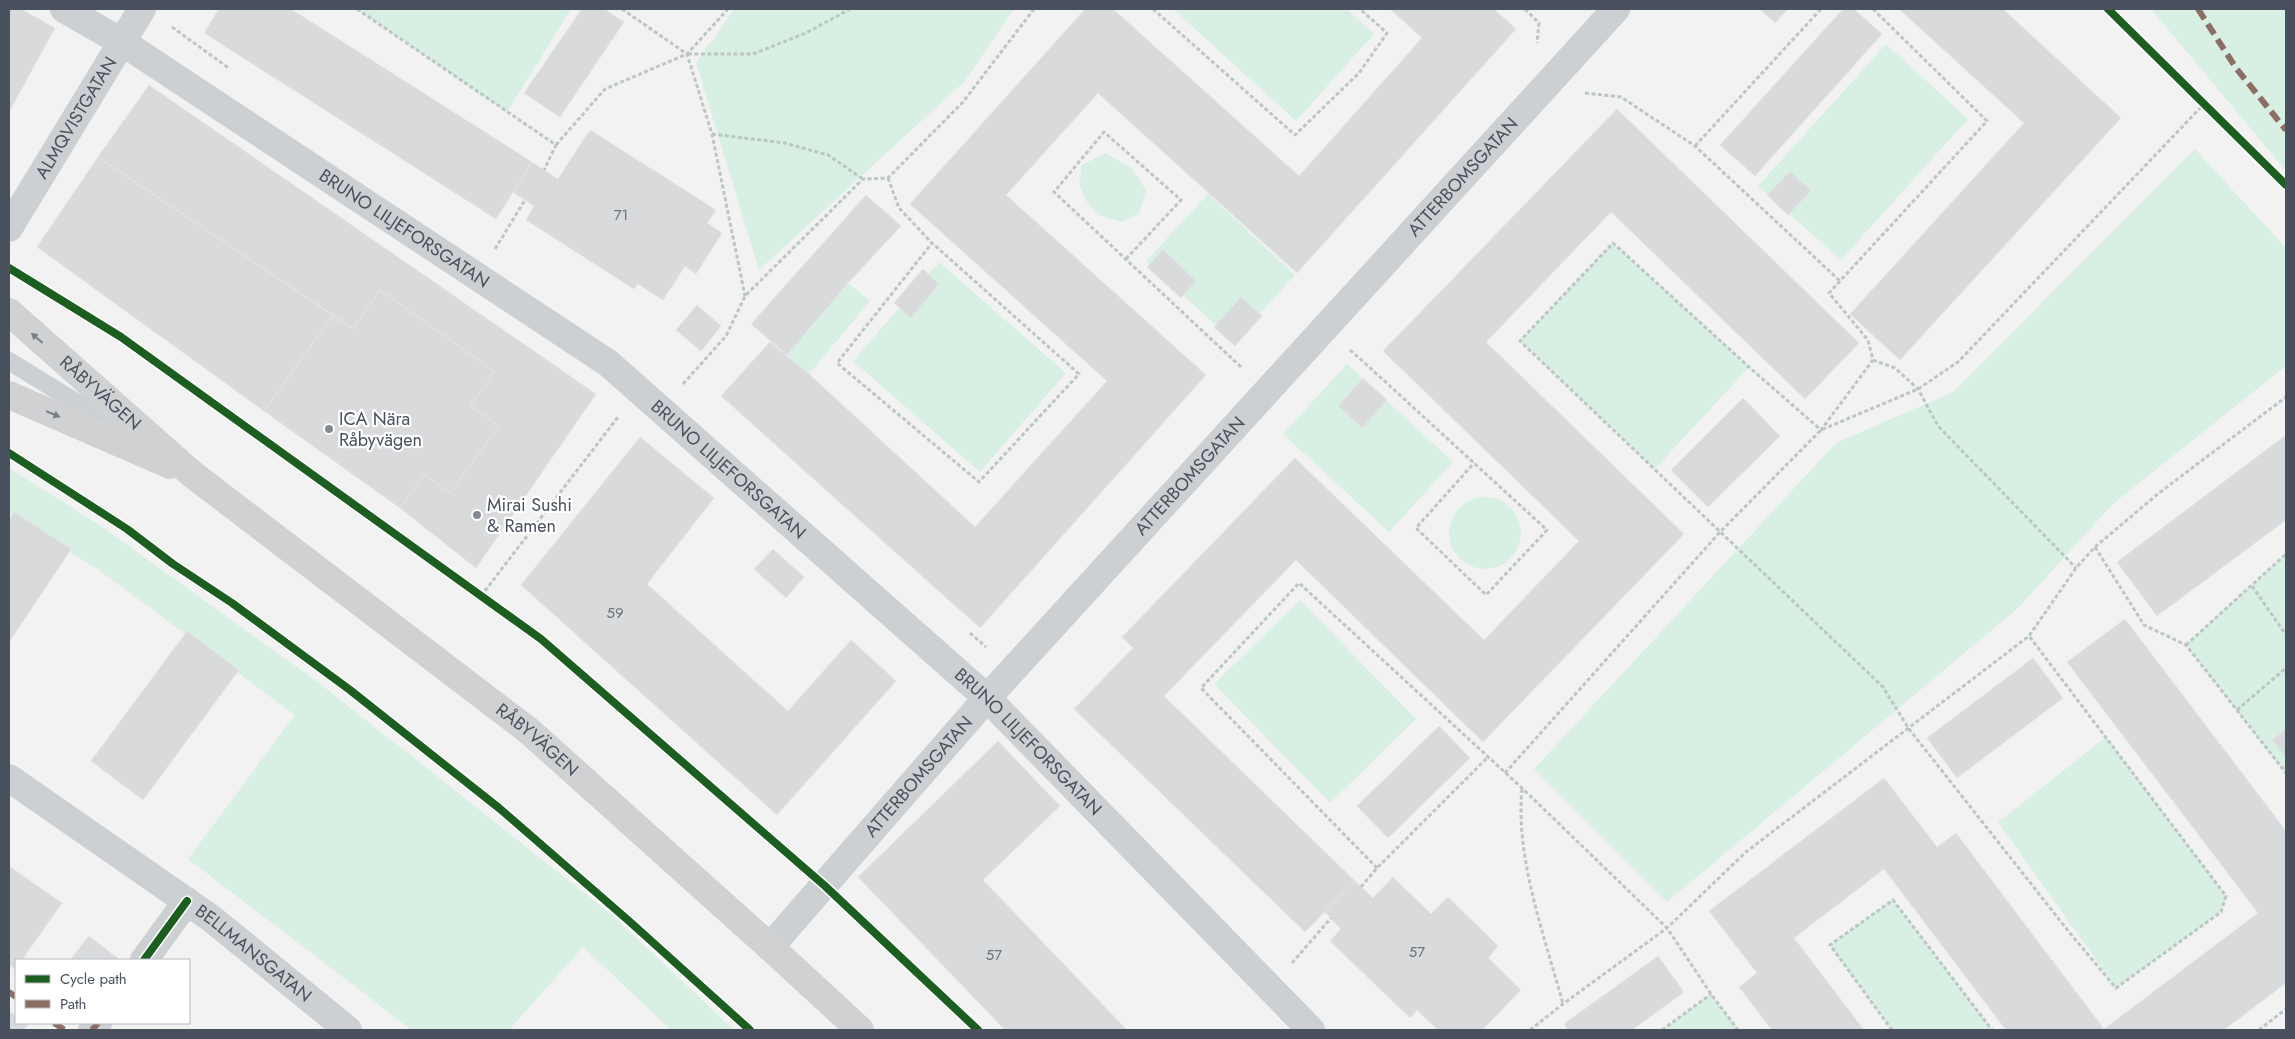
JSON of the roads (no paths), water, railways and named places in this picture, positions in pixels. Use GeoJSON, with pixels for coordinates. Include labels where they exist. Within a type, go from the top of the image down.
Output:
{"type":"FeatureCollection","features":[{"type":"Feature","properties":{"kind":"main road","name":"RÅBYVÄGEN"},"geometry":{"type":"LineString","coordinates":[[9,312],[192,474],[529,731],[860,1030]]}},
{"type":"Feature","properties":{"kind":"main road","name":"RÅBYVÄGEN"},"geometry":{"type":"LineString","coordinates":[[9,395],[192,474]]}},
{"type":"Feature","properties":{"kind":"street","name":"BRUNO LILJEFORSGATAN"},"geometry":{"type":"LineString","coordinates":[[64,9],[122,42],[608,363],[987,698],[1311,1030]]}},
{"type":"Feature","properties":{"kind":"street","name":"ALMQVISTGATAN"},"geometry":{"type":"LineString","coordinates":[[9,228],[142,9]]}},
{"type":"Feature","properties":{"kind":"street","name":"ATTERBOMSGATAN"},"geometry":{"type":"LineString","coordinates":[[770,947],[987,698],[1616,9]]}},
{"type":"Feature","properties":{"kind":"street","name":"BELLMANSGATAN"},"geometry":{"type":"LineString","coordinates":[[9,778],[212,919],[348,1030]]}},
{"type":"Feature","properties":{"kind":"street"},"geometry":{"type":"LineString","coordinates":[[145,959],[187,902]]}},
{"type":"Feature","properties":{"kind":"lane","name":"RÅBYVÄGEN"},"geometry":{"type":"LineString","coordinates":[[9,360],[192,474]]}},
{"type":"Feature","properties":{"kind":"place","name":"ICA Nära Råbyvägen"},"geometry":{"type":"Point","coordinates":[329,429]}},
{"type":"Feature","properties":{"kind":"place","name":"Mirai Sushi & Ramen"},"geometry":{"type":"Point","coordinates":[477,515]}}]}
